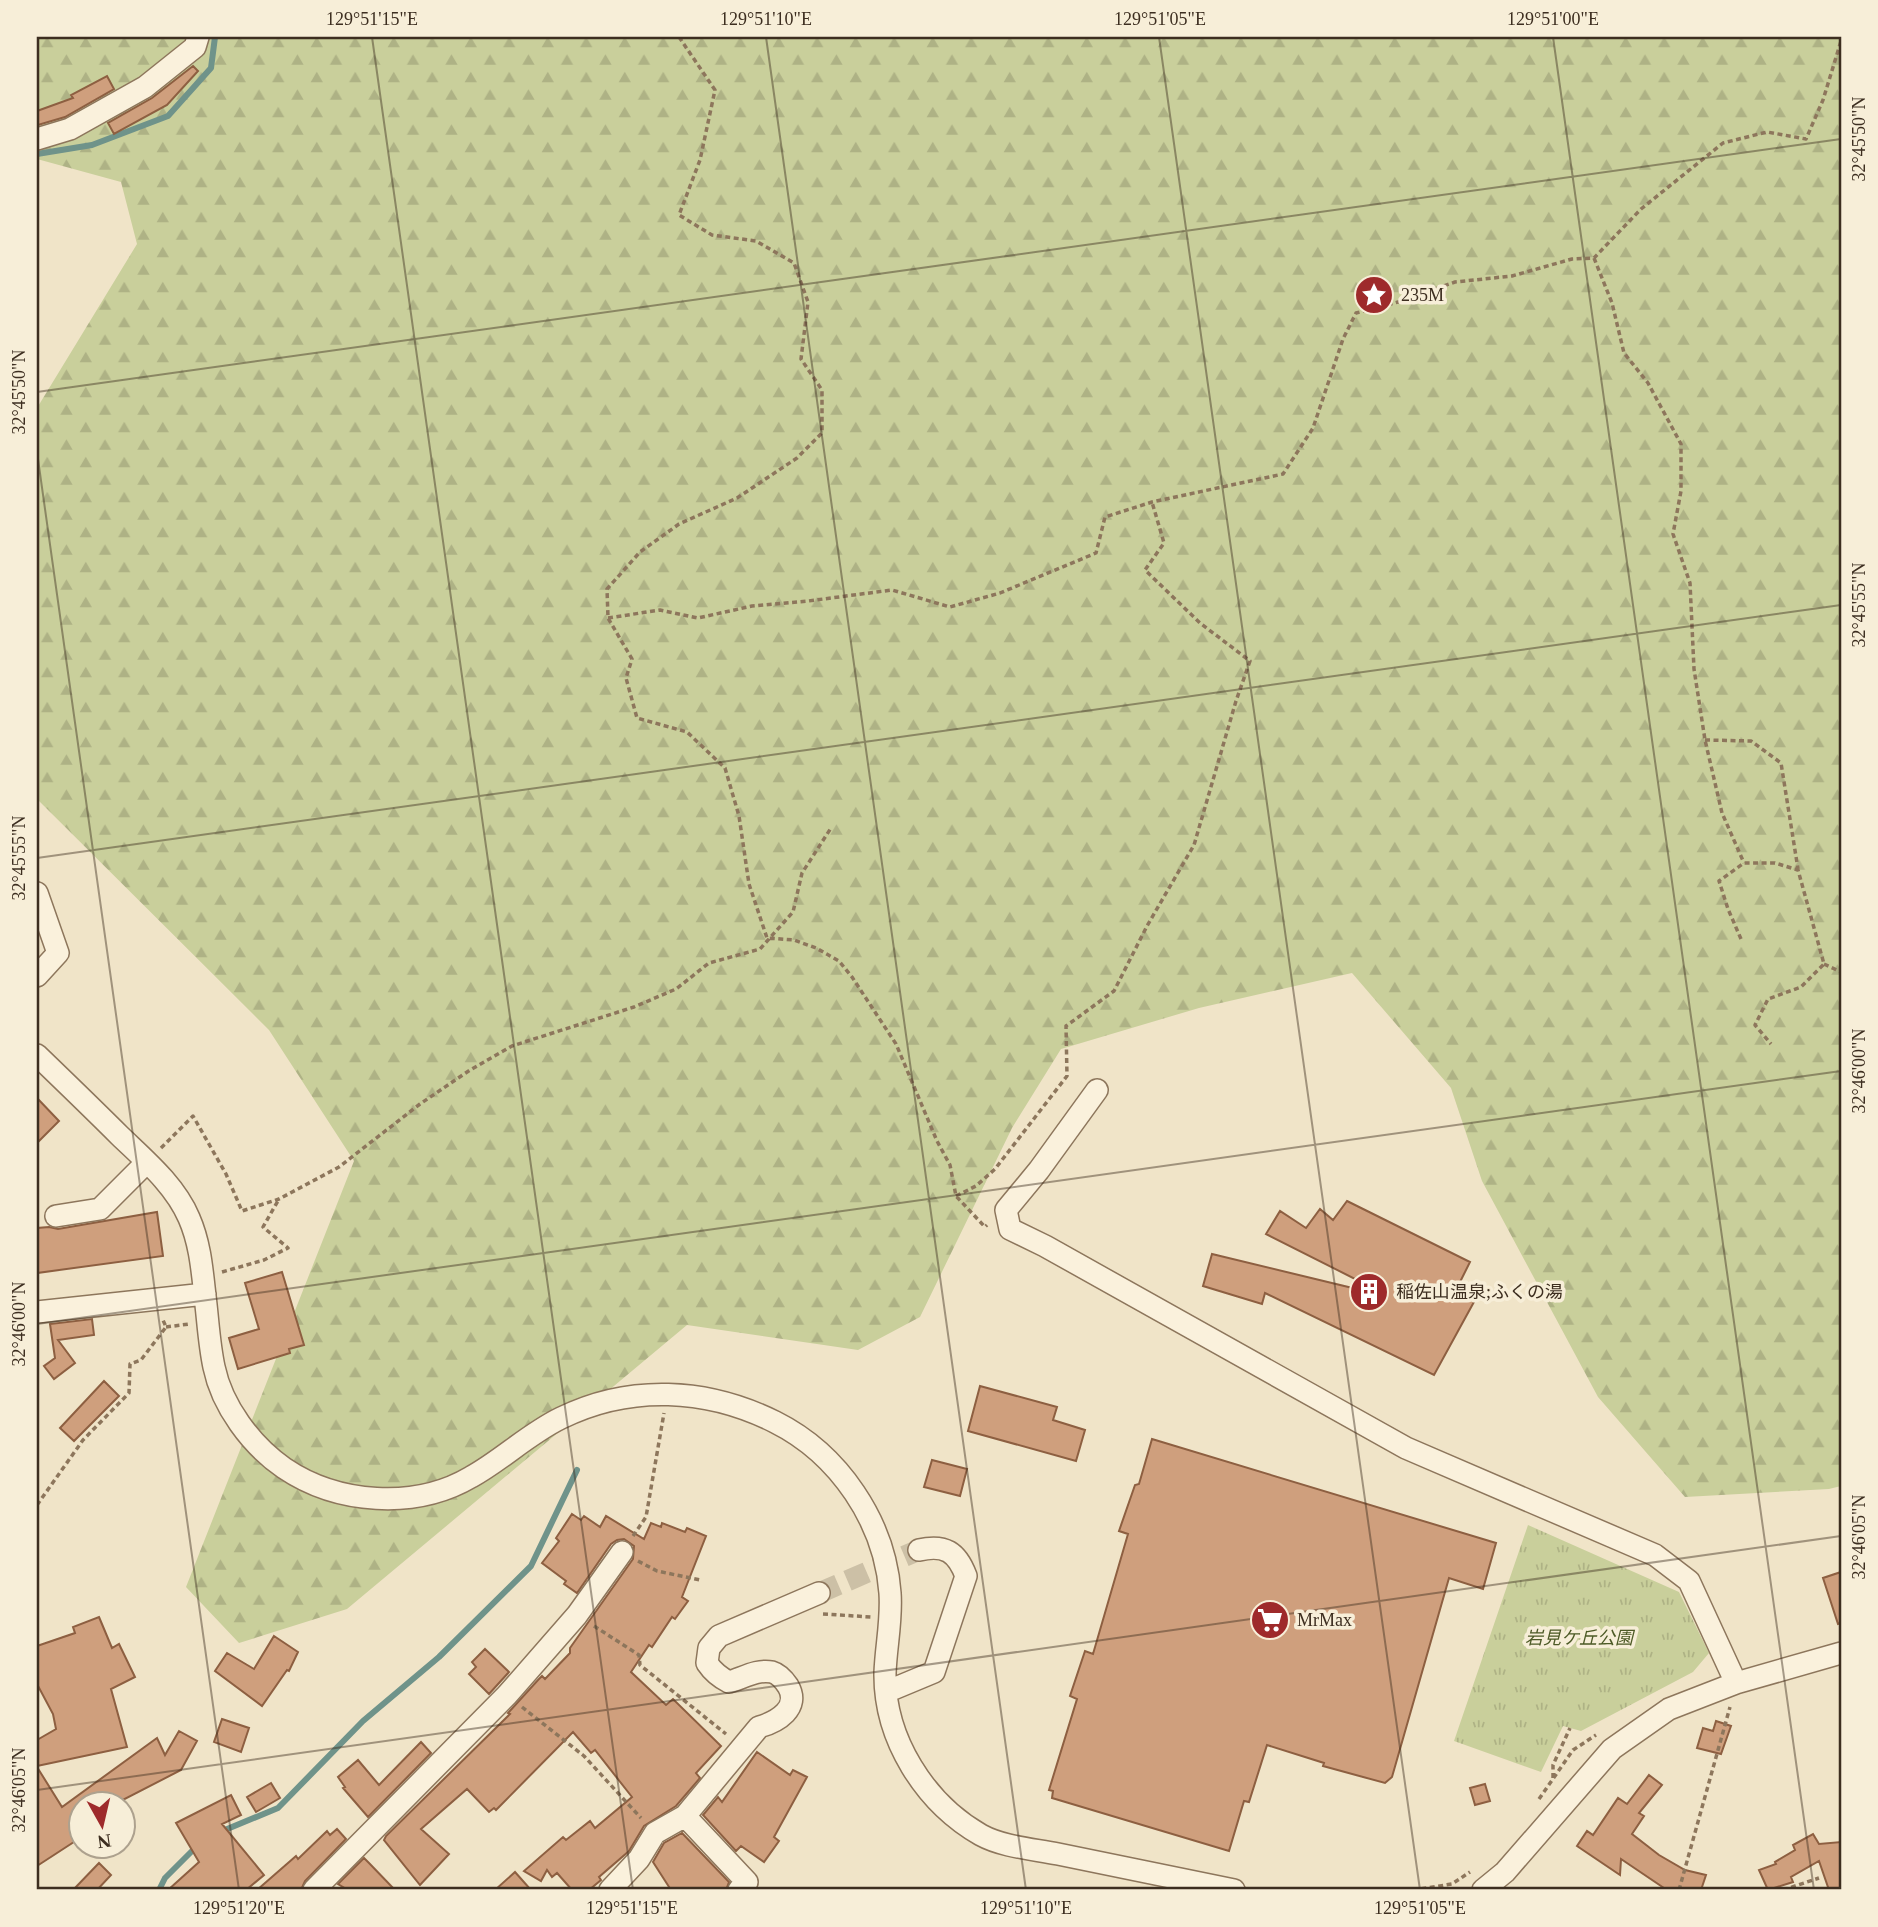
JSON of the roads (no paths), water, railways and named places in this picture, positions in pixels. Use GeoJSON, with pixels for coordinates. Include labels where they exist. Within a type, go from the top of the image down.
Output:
{"type":"FeatureCollection","features":[{"type":"Feature","properties":{"kind":"street"},"geometry":{"type":"LineString","coordinates":[[37,139],[70,129],[145,87],[195,47],[198,37]]}},
{"type":"Feature","properties":{"kind":"street"},"geometry":{"type":"LineString","coordinates":[[37,893],[58,953],[37,976]]}},
{"type":"Feature","properties":{"kind":"street"},"geometry":{"type":"LineString","coordinates":[[37,1055],[147,1161],[176,1194],[189,1217],[200,1254],[214,1369],[232,1412],[254,1441],[283,1467],[318,1486],[351,1495],[398,1498],[439,1491],[472,1477],[542,1428],[576,1411],[617,1398],[665,1393],[702,1396],[756,1413],[797,1435],[829,1462],[859,1500],[876,1532],[886,1563],[890,1592],[885,1672],[891,1716],[908,1762],[945,1810],[993,1841],[1234,1890]]}},
{"type":"Feature","properties":{"kind":"street"},"geometry":{"type":"LineString","coordinates":[[1097,1090],[1039,1170],[1006,1210],[1010,1229],[1045,1245],[1406,1448],[1655,1555],[1689,1581],[1737,1682]]}},
{"type":"Feature","properties":{"kind":"street"},"geometry":{"type":"LineString","coordinates":[[56,1216],[100,1209],[147,1161]]}},
{"type":"Feature","properties":{"kind":"street"},"geometry":{"type":"LineString","coordinates":[[37,1312],[152,1299],[204,1285]]}},
{"type":"Feature","properties":{"kind":"street"},"geometry":{"type":"LineString","coordinates":[[886,1692],[934,1672],[966,1576],[960,1562],[951,1552],[935,1546],[919,1550]]}},
{"type":"Feature","properties":{"kind":"street"},"geometry":{"type":"LineString","coordinates":[[314,1890],[507,1695],[577,1615],[621,1552]]}},
{"type":"Feature","properties":{"kind":"street"},"geometry":{"type":"LineString","coordinates":[[610,1890],[639,1859],[655,1833],[685,1816],[759,1727],[775,1722],[787,1711],[792,1701],[790,1689],[774,1672],[759,1672],[729,1682],[714,1673],[707,1663],[709,1648],[719,1636],[819,1593]]}},
{"type":"Feature","properties":{"kind":"street"},"geometry":{"type":"LineString","coordinates":[[1483,1890],[1506,1872],[1612,1749],[1669,1709],[1737,1682],[1841,1653]]}},
{"type":"Feature","properties":{"kind":"street"},"geometry":{"type":"LineString","coordinates":[[685,1816],[747,1882],[739,1890]]}},
{"type":"Feature","properties":{"kind":"waterway"},"geometry":{"type":"LineString","coordinates":[[37,154],[92,145],[168,116],[211,68],[215,37]]}},
{"type":"Feature","properties":{"kind":"waterway"},"geometry":{"type":"LineString","coordinates":[[220,1832],[278,1808],[363,1721],[439,1657],[531,1566],[577,1470]]}},
{"type":"Feature","properties":{"kind":"waterway"},"geometry":{"type":"LineString","coordinates":[[159,1890],[165,1878],[196,1847]]}},
{"type":"Feature","properties":{"kind":"tunnel"},"geometry":{"type":"LineString","coordinates":[[819,1593],[919,1550]]}},
{"type":"Feature","properties":{"kind":"place","name":"235M"},"geometry":{"type":"Point","coordinates":[1374,295]}},
{"type":"Feature","properties":{"kind":"place","name":"稲佐山温泉;ふくの湯"},"geometry":{"type":"Point","coordinates":[1369,1292]}},
{"type":"Feature","properties":{"kind":"place","name":"MrMax"},"geometry":{"type":"Point","coordinates":[1270,1620]}},
{"type":"Feature","properties":{"kind":"park label","name":"岩見ケ丘公園"},"geometry":{"type":"Point","coordinates":[1579,1638]}}]}
